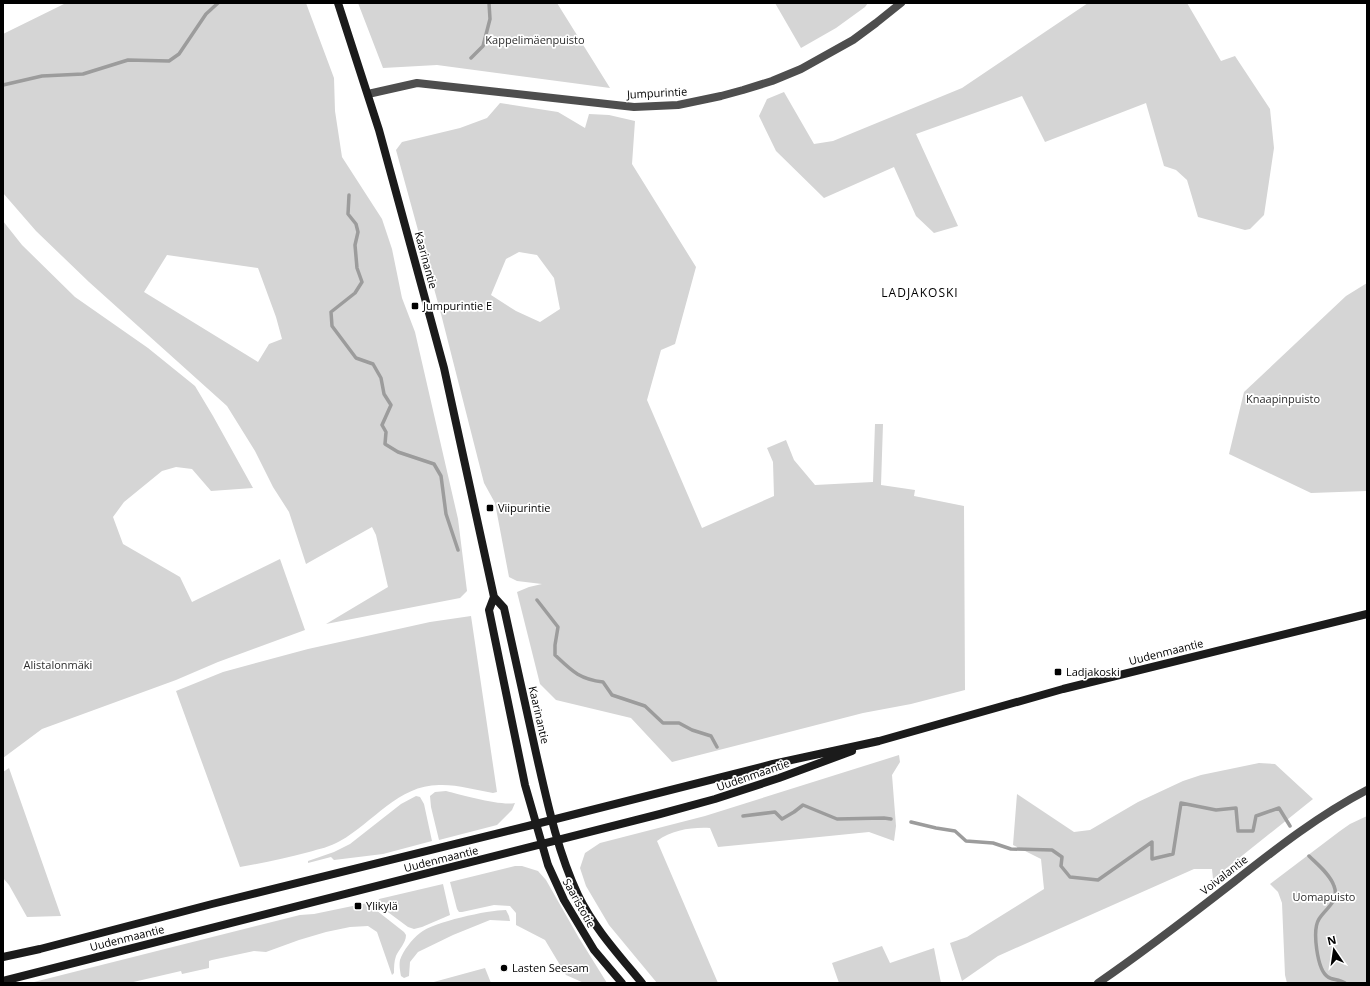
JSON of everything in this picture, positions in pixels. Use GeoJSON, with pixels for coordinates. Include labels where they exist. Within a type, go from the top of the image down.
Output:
{"type":"FeatureCollection","features":[{"type":"Feature","properties":{"kind":"main road","name":"Kaarinantie"},"geometry":{"type":"LineString","coordinates":[[338,3],[379,130],[444,368],[494,597],[504,608],[557,840]]}},
{"type":"Feature","properties":{"kind":"main road","name":"Kaarinantie"},"geometry":{"type":"LineString","coordinates":[[494,597],[489,610],[526,785],[536,824]]}},
{"type":"Feature","properties":{"kind":"main road","name":"Uudenmaantie"},"geometry":{"type":"LineString","coordinates":[[3,957],[40,949],[212,904],[773,764],[879,740],[1063,689],[1367,614]]}},
{"type":"Feature","properties":{"kind":"main road","name":"Uudenmaantie"},"geometry":{"type":"LineString","coordinates":[[3,981],[715,799],[779,778],[879,740]]}},
{"type":"Feature","properties":{"kind":"main road","name":"Saaristotie"},"geometry":{"type":"LineString","coordinates":[[536,824],[548,865],[564,900],[594,950],[622,983]]}},
{"type":"Feature","properties":{"kind":"main road","name":"Saaristotie"},"geometry":{"type":"LineString","coordinates":[[557,840],[569,874],[599,931],[642,983]]}},
{"type":"Feature","properties":{"kind":"street","name":"Jumpurintie"},"geometry":{"type":"LineString","coordinates":[[368,94],[416,83],[634,107],[678,105],[721,96],[772,82],[801,69],[853,40],[901,3]]}},
{"type":"Feature","properties":{"kind":"street","name":"Voivalantie"},"geometry":{"type":"LineString","coordinates":[[1098,983],[1127,964],[1286,841],[1320,817],[1367,790]]}},
{"type":"Feature","properties":{"kind":"green space"},"geometry":{"type":"Polygon","coordinates":[[[66,3],[306,3],[334,78],[335,111],[342,157],[382,219],[392,249],[402,298],[415,332],[458,519],[467,591],[460,598],[326,624],[388,587],[376,535],[372,527],[306,564],[289,512],[273,487],[255,451],[227,406],[89,282],[36,231],[3,193],[3,34],[66,3]],[[167,255],[144,292],[258,362],[269,344],[282,339],[276,317],[258,268],[167,255]]]}},
{"type":"Feature","properties":{"kind":"green space","name":"Kappelimäenpuisto"},"geometry":{"type":"Polygon","coordinates":[[[358,3],[557,3],[610,88],[437,65],[383,68],[358,3]]]}},
{"type":"Feature","properties":{"kind":"green space"},"geometry":{"type":"Polygon","coordinates":[[[775,3],[868,3],[865,7],[836,28],[801,48],[775,3]]]}},
{"type":"Feature","properties":{"kind":"green space"},"geometry":{"type":"Polygon","coordinates":[[[1088,3],[1187,3],[1221,61],[1235,56],[1270,109],[1274,148],[1264,215],[1250,229],[1245,230],[1198,217],[1187,180],[1176,170],[1164,166],[1146,103],[1045,142],[1022,96],[916,134],[958,226],[934,233],[916,216],[894,167],[824,198],[776,151],[759,116],[767,99],[784,92],[814,144],[833,141],[962,88],[1088,3]]]}},
{"type":"Feature","properties":{"kind":"green space"},"geometry":{"type":"Polygon","coordinates":[[[500,103],[558,112],[585,128],[589,114],[609,115],[635,121],[632,164],[696,267],[675,344],[661,350],[647,400],[702,528],[774,496],[773,462],[767,448],[786,440],[794,460],[815,485],[873,482],[875,424],[883,424],[881,485],[915,490],[914,496],[964,506],[965,690],[911,704],[863,713],[672,762],[631,718],[556,700],[540,684],[517,592],[542,584],[517,581],[509,577],[495,503],[484,483],[441,314],[396,150],[402,142],[460,128],[487,118],[500,103]],[[519,252],[506,259],[491,295],[516,311],[540,322],[560,309],[554,278],[537,255],[519,252]]]}},
{"type":"Feature","properties":{"kind":"green space","name":"Alistalonmäki"},"geometry":{"type":"Polygon","coordinates":[[[3,221],[22,245],[75,297],[148,348],[195,386],[253,488],[211,491],[192,469],[176,467],[162,471],[124,502],[113,517],[123,544],[180,577],[192,602],[280,559],[305,630],[218,662],[176,680],[42,729],[3,758],[3,221]]]}},
{"type":"Feature","properties":{"kind":"green space","name":"Knaapinpuisto"},"geometry":{"type":"Polygon","coordinates":[[[1367,283],[1367,491],[1311,493],[1229,454],[1244,392],[1346,296],[1367,283]]]}},
{"type":"Feature","properties":{"kind":"green space"},"geometry":{"type":"Polygon","coordinates":[[[471,616],[497,792],[493,793],[448,785],[427,786],[413,790],[388,805],[352,833],[332,845],[292,856],[240,867],[176,691],[223,672],[308,649],[430,622],[471,616]]]}},
{"type":"Feature","properties":{"kind":"green space"},"geometry":{"type":"Polygon","coordinates":[[[899,755],[900,762],[892,775],[896,826],[894,841],[869,832],[718,847],[710,828],[703,828],[676,832],[657,841],[718,983],[657,983],[609,925],[586,886],[580,868],[585,853],[600,843],[705,816],[899,755]]]}},
{"type":"Feature","properties":{"kind":"green space"},"geometry":{"type":"Polygon","coordinates":[[[1259,763],[1275,764],[1313,799],[1213,879],[1212,869],[1194,869],[998,956],[962,981],[950,943],[967,937],[1044,889],[1041,859],[1013,845],[1017,794],[1074,832],[1090,830],[1138,802],[1183,781],[1201,775],[1259,763]]]}},
{"type":"Feature","properties":{"kind":"green space"},"geometry":{"type":"Polygon","coordinates":[[[9,768],[61,916],[27,917],[9,885],[3,878],[3,772],[9,768]]]}},
{"type":"Feature","properties":{"kind":"green space"},"geometry":{"type":"Polygon","coordinates":[[[446,791],[491,802],[508,804],[515,803],[512,810],[497,825],[439,840],[431,807],[430,796],[435,792],[446,791]]]}},
{"type":"Feature","properties":{"kind":"green space"},"geometry":{"type":"Polygon","coordinates":[[[416,796],[420,797],[424,804],[432,841],[383,854],[334,860],[331,857],[308,863],[308,861],[334,852],[350,844],[401,804],[416,796]]]}},
{"type":"Feature","properties":{"kind":"green space","name":"Uomapuisto"},"geometry":{"type":"Polygon","coordinates":[[[1367,816],[1367,983],[1287,983],[1285,975],[1282,903],[1278,892],[1270,884],[1340,831],[1350,824],[1367,816]]]}},
{"type":"Feature","properties":{"kind":"green space"},"geometry":{"type":"Polygon","coordinates":[[[515,866],[522,866],[538,871],[546,880],[607,983],[584,983],[566,975],[545,940],[516,925],[516,913],[510,906],[494,905],[459,912],[450,882],[515,866]]]}},
{"type":"Feature","properties":{"kind":"green space"},"geometry":{"type":"Polygon","coordinates":[[[443,884],[450,915],[422,927],[414,929],[408,927],[377,904],[379,899],[443,884]]]}},
{"type":"Feature","properties":{"kind":"green space"},"geometry":{"type":"Polygon","coordinates":[[[367,903],[406,935],[404,943],[396,956],[394,962],[394,973],[392,975],[377,932],[368,926],[350,927],[326,932],[266,952],[254,951],[212,960],[209,961],[209,968],[182,974],[181,971],[129,983],[30,983],[300,915],[314,914],[367,903]]]}},
{"type":"Feature","properties":{"kind":"green space"},"geometry":{"type":"Polygon","coordinates":[[[506,910],[510,921],[490,920],[453,935],[418,952],[410,962],[409,976],[404,978],[401,976],[401,957],[411,942],[420,933],[436,925],[461,917],[506,910]]]}},
{"type":"Feature","properties":{"kind":"green space"},"geometry":{"type":"Polygon","coordinates":[[[882,946],[890,963],[934,948],[941,983],[839,983],[832,963],[882,946]]]}},
{"type":"Feature","properties":{"kind":"green space"},"geometry":{"type":"Polygon","coordinates":[[[485,968],[491,983],[430,983],[485,968]]]}},
{"type":"Feature","properties":{"kind":"waterway"},"geometry":{"type":"LineString","coordinates":[[3,85],[42,76],[83,74],[128,60],[169,61],[179,54],[206,14],[218,3]]}},
{"type":"Feature","properties":{"kind":"waterway"},"geometry":{"type":"LineString","coordinates":[[471,58],[483,46],[490,19],[489,3]]}},
{"type":"Feature","properties":{"kind":"waterway"},"geometry":{"type":"LineString","coordinates":[[349,195],[348,214],[356,224],[358,232],[355,245],[357,268],[362,282],[355,293],[331,312],[332,326],[356,358],[373,364],[381,378],[384,394],[391,405],[382,425],[386,432],[385,444],[398,452],[434,464],[441,476],[446,514],[458,550]]}},
{"type":"Feature","properties":{"kind":"waterway"},"geometry":{"type":"LineString","coordinates":[[537,600],[558,627],[555,655],[571,670],[588,679],[603,682],[612,695],[645,706],[663,723],[679,723],[692,730],[711,736],[717,747]]}},
{"type":"Feature","properties":{"kind":"waterway"},"geometry":{"type":"LineString","coordinates":[[911,822],[955,831],[966,841],[993,843],[1011,849],[1052,850],[1062,857],[1061,866],[1070,877],[1098,880],[1152,842],[1152,859],[1173,854],[1181,803],[1216,810],[1236,808],[1238,831],[1253,831],[1256,816],[1279,808],[1290,826]]}},
{"type":"Feature","properties":{"kind":"waterway"},"geometry":{"type":"LineString","coordinates":[[743,816],[775,812],[782,819],[803,805],[837,819],[891,819]]}},
{"type":"Feature","properties":{"kind":"waterway"},"geometry":{"type":"LineString","coordinates":[[1309,856],[1330,877],[1335,891],[1334,900],[1319,919],[1317,924],[1316,940],[1318,958],[1324,973],[1328,977],[1345,983]]}},
{"type":"Feature","properties":{"kind":"place","name":"Jumpurintie E"},"geometry":{"type":"Point","coordinates":[415,306]}},
{"type":"Feature","properties":{"kind":"place","name":"Viipurintie"},"geometry":{"type":"Point","coordinates":[490,508]}},
{"type":"Feature","properties":{"kind":"place","name":"Ladjakoski"},"geometry":{"type":"Point","coordinates":[1058,672]}},
{"type":"Feature","properties":{"kind":"place","name":"Ylikylä"},"geometry":{"type":"Point","coordinates":[358,906]}},
{"type":"Feature","properties":{"kind":"place","name":"Lasten Seesam"},"geometry":{"type":"Point","coordinates":[504,968]}},
{"type":"Feature","properties":{"kind":"district","name":"LADJAKOSKI"},"geometry":{"type":"Point","coordinates":[920,293]}}]}
